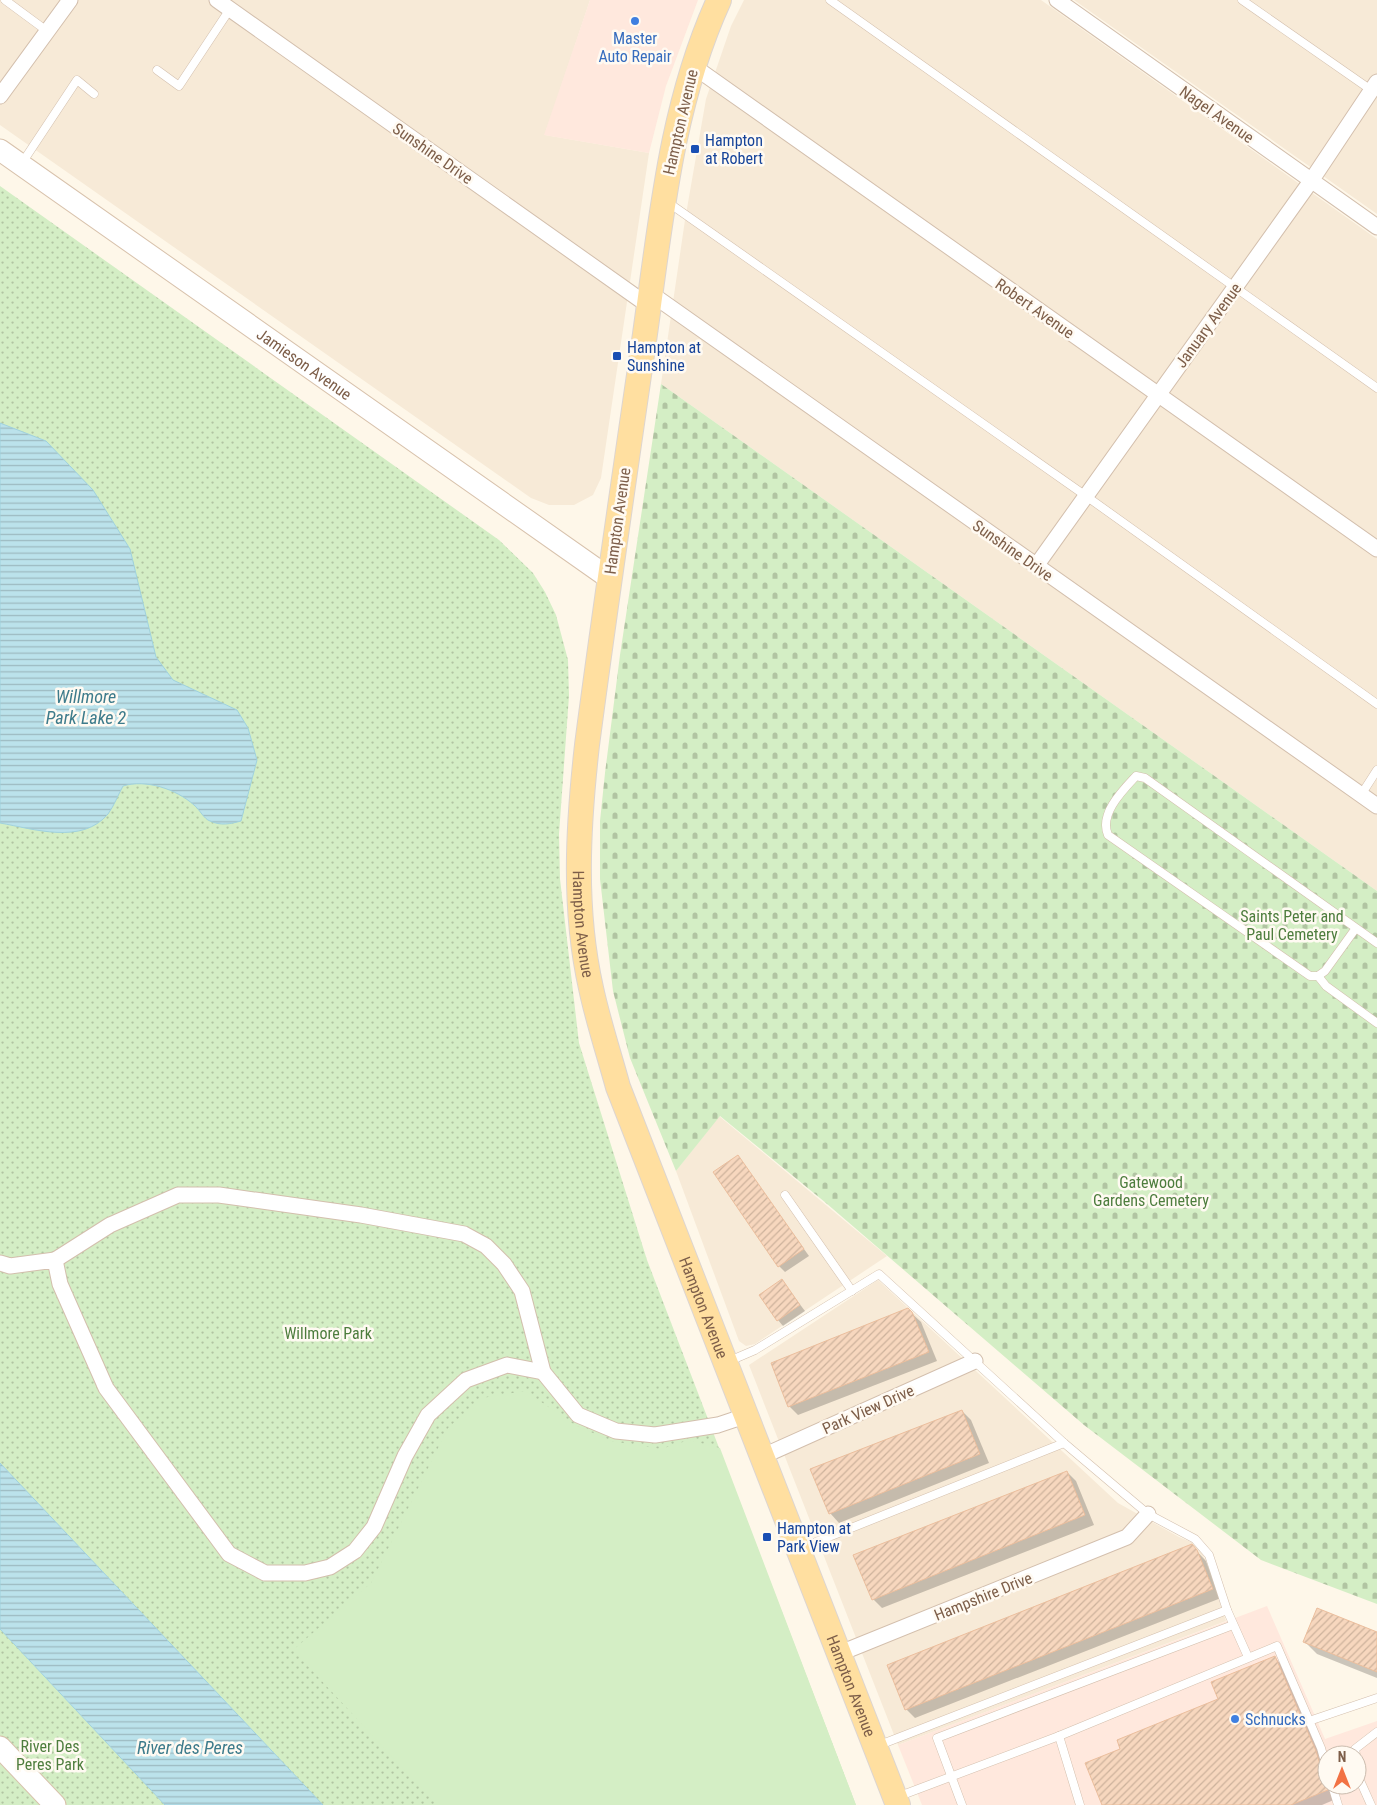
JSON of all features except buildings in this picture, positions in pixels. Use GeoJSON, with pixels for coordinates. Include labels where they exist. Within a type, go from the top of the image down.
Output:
{"type":"FeatureCollection","features":[{"type":"Feature","properties":{"kind":"main road","name":"Hampton Avenue"},"geometry":{"type":"LineString","coordinates":[[719,0],[693,66],[680,112],[663,199],[586,755],[580,824],[580,913],[591,987],[618,1087],[897,1801]]}},
{"type":"Feature","properties":{"kind":"main road","name":"Jamieson Avenue"},"geometry":{"type":"LineString","coordinates":[[0,150],[609,578]]}},
{"type":"Feature","properties":{"kind":"main road"},"geometry":{"type":"LineString","coordinates":[[0,1747],[55,1805]]}},
{"type":"Feature","properties":{"kind":"street"},"geometry":{"type":"LineString","coordinates":[[0,96],[70,0]]}},
{"type":"Feature","properties":{"kind":"street","name":"Sunshine Drive"},"geometry":{"type":"LineString","coordinates":[[217,0],[1036,566],[1377,806]]}},
{"type":"Feature","properties":{"kind":"street","name":"Nagel Avenue"},"geometry":{"type":"LineString","coordinates":[[1057,0],[1377,227]]}},
{"type":"Feature","properties":{"kind":"street","name":"Robert Avenue"},"geometry":{"type":"LineString","coordinates":[[693,66],[1377,550]]}},
{"type":"Feature","properties":{"kind":"street","name":"January Avenue"},"geometry":{"type":"LineString","coordinates":[[1036,566],[1375,89]]}},
{"type":"Feature","properties":{"kind":"street"},"geometry":{"type":"LineString","coordinates":[[0,1264],[10,1266],[54,1260],[110,1225],[178,1195],[219,1195],[360,1215],[464,1234],[486,1246],[504,1264],[522,1291],[543,1372],[578,1415],[616,1431],[656,1434],[718,1425],[745,1416]]}},
{"type":"Feature","properties":{"kind":"street"},"geometry":{"type":"LineString","coordinates":[[54,1260],[60,1284],[106,1388],[229,1554],[265,1573],[305,1573],[330,1567],[355,1551],[374,1527],[405,1456],[428,1415],[466,1380],[507,1365],[543,1372]]}},
{"type":"Feature","properties":{"kind":"street","name":"Park View Drive"},"geometry":{"type":"LineString","coordinates":[[761,1457],[975,1361]]}},
{"type":"Feature","properties":{"kind":"street","name":"Hampshire Drive"},"geometry":{"type":"LineString","coordinates":[[838,1654],[1127,1538],[1148,1514]]}},
{"type":"Feature","properties":{"kind":"lane"},"geometry":{"type":"LineString","coordinates":[[5,0],[47,31]]}},
{"type":"Feature","properties":{"kind":"lane"},"geometry":{"type":"LineString","coordinates":[[830,0],[1377,388]]}},
{"type":"Feature","properties":{"kind":"lane"},"geometry":{"type":"LineString","coordinates":[[1242,0],[1375,89]]}},
{"type":"Feature","properties":{"kind":"lane"},"geometry":{"type":"LineString","coordinates":[[157,70],[179,86],[230,9]]}},
{"type":"Feature","properties":{"kind":"lane"},"geometry":{"type":"LineString","coordinates":[[20,164],[77,80],[94,94]]}},
{"type":"Feature","properties":{"kind":"lane"},"geometry":{"type":"LineString","coordinates":[[663,199],[1086,496],[1377,704]]}},
{"type":"Feature","properties":{"kind":"lane"},"geometry":{"type":"LineString","coordinates":[[1361,795],[1377,770]]}},
{"type":"Feature","properties":{"kind":"lane"},"geometry":{"type":"LineString","coordinates":[[1356,928],[1325,972],[1318,976],[1310,976],[1108,835],[1104,826],[1106,817],[1124,789],[1136,776],[1145,778],[1356,928],[1377,943]]}},
{"type":"Feature","properties":{"kind":"lane"},"geometry":{"type":"LineString","coordinates":[[1318,976],[1326,986],[1377,1023]]}},
{"type":"Feature","properties":{"kind":"lane"},"geometry":{"type":"LineString","coordinates":[[785,1194],[852,1291]]}},
{"type":"Feature","properties":{"kind":"lane"},"geometry":{"type":"LineString","coordinates":[[725,1363],[755,1350],[879,1274],[1064,1443],[1148,1514],[1195,1539],[1209,1555],[1227,1610],[1248,1657]]}},
{"type":"Feature","properties":{"kind":"lane"},"geometry":{"type":"LineString","coordinates":[[797,1549],[1064,1443]]}},
{"type":"Feature","properties":{"kind":"lane"},"geometry":{"type":"LineString","coordinates":[[875,1747],[1227,1610]]}},
{"type":"Feature","properties":{"kind":"lane"},"geometry":{"type":"LineString","coordinates":[[962,1805],[937,1738],[1233,1625]]}},
{"type":"Feature","properties":{"kind":"lane"},"geometry":{"type":"LineString","coordinates":[[897,1801],[1277,1646],[1318,1745]]}},
{"type":"Feature","properties":{"kind":"lane"},"geometry":{"type":"LineString","coordinates":[[1309,1721],[1377,1698]]}},
{"type":"Feature","properties":{"kind":"lane"},"geometry":{"type":"LineString","coordinates":[[1360,1745],[1377,1732]]}},
{"type":"Feature","properties":{"kind":"lane"},"geometry":{"type":"LineString","coordinates":[[1059,1736],[1080,1805]]}},
{"type":"Feature","properties":{"kind":"shaded area"},"geometry":{"type":"Polygon","coordinates":[[[0,0],[590,0],[545,135],[649,153],[601,478],[593,495],[574,505],[549,505],[531,498],[0,125],[0,0]]]}},
{"type":"Feature","properties":{"kind":"shaded area"},"geometry":{"type":"Polygon","coordinates":[[[590,0],[698,0],[666,86],[649,153],[544,135],[590,0]]]}},
{"type":"Feature","properties":{"kind":"shaded area"},"geometry":{"type":"Polygon","coordinates":[[[744,0],[1041,0],[1377,239],[1377,891],[661,384],[685,220],[706,99],[731,26],[744,0]]]}},
{"type":"Feature","properties":{"kind":"shaded area"},"geometry":{"type":"Polygon","coordinates":[[[1074,0],[1377,0],[1377,214],[1074,0]]]}},
{"type":"Feature","properties":{"kind":"shaded area"},"geometry":{"type":"Polygon","coordinates":[[[719,1116],[887,1256],[755,1344],[746,1346],[739,1341],[676,1171],[719,1116]]]}},
{"type":"Feature","properties":{"kind":"shaded area"},"geometry":{"type":"Polygon","coordinates":[[[878,1280],[1118,1503],[1179,1537],[1198,1545],[1205,1559],[1226,1621],[898,1745],[749,1365],[878,1280]]]}},
{"type":"Feature","properties":{"kind":"shaded area"},"geometry":{"type":"Polygon","coordinates":[[[1267,1606],[1325,1739],[1377,1721],[1377,1805],[922,1805],[898,1745],[1267,1606]]]}},
{"type":"Feature","properties":{"kind":"green space","name":"Willmore Park"},"geometry":{"type":"Polygon","coordinates":[[[0,186],[499,540],[533,573],[545,592],[556,615],[568,660],[569,696],[559,834],[560,879],[579,1043],[647,1260],[856,1805],[323,1805],[0,1463],[0,186]]]}},
{"type":"Feature","properties":{"kind":"green space","name":"Gatewood Gardens Cemetery"},"geometry":{"type":"Polygon","coordinates":[[[661,384],[1377,891],[1377,1604],[1261,1560],[1084,1425],[826,1203],[720,1116],[676,1171],[630,1058],[613,991],[600,879],[600,821],[605,773],[620,655],[661,384]]]}},
{"type":"Feature","properties":{"kind":"green space"},"geometry":{"type":"Polygon","coordinates":[[[525,1391],[575,1425],[611,1441],[661,1449],[689,1440],[720,1448],[856,1805],[437,1805],[293,1650],[371,1583],[448,1428],[482,1398],[525,1391]]]}},
{"type":"Feature","properties":{"kind":"green space","name":"River Des Peres Park"},"geometry":{"type":"Polygon","coordinates":[[[0,1629],[165,1805],[0,1805],[0,1629]]]}},
{"type":"Feature","properties":{"kind":"water","name":"Willmore Park Lake 2"},"geometry":{"type":"Polygon","coordinates":[[[0,423],[46,441],[93,490],[130,549],[156,657],[173,680],[237,710],[248,728],[257,760],[241,821],[226,824],[214,823],[208,820],[194,805],[179,794],[151,785],[132,784],[123,786],[108,814],[97,824],[85,829],[71,832],[42,831],[0,823],[0,423]]]}},
{"type":"Feature","properties":{"kind":"water","name":"River des Peres"},"geometry":{"type":"Polygon","coordinates":[[[0,1463],[323,1805],[165,1805],[0,1629],[0,1463]]]}},
{"type":"Feature","properties":{"kind":"place","name":"Master Auto Repair"},"geometry":{"type":"Point","coordinates":[635,21]}},
{"type":"Feature","properties":{"kind":"place","name":"Hampton at Robert"},"geometry":{"type":"Point","coordinates":[695,149]}},
{"type":"Feature","properties":{"kind":"place","name":"Hampton at Sunshine"},"geometry":{"type":"Point","coordinates":[617,356]}},
{"type":"Feature","properties":{"kind":"place","name":"Hampton at Park View"},"geometry":{"type":"Point","coordinates":[767,1537]}},
{"type":"Feature","properties":{"kind":"place","name":"Schnucks"},"geometry":{"type":"Point","coordinates":[1235,1719]}},
{"type":"Feature","properties":{"kind":"park label","name":"Saints Peter and Paul Cemetery"},"geometry":{"type":"Point","coordinates":[1292,925]}}]}
